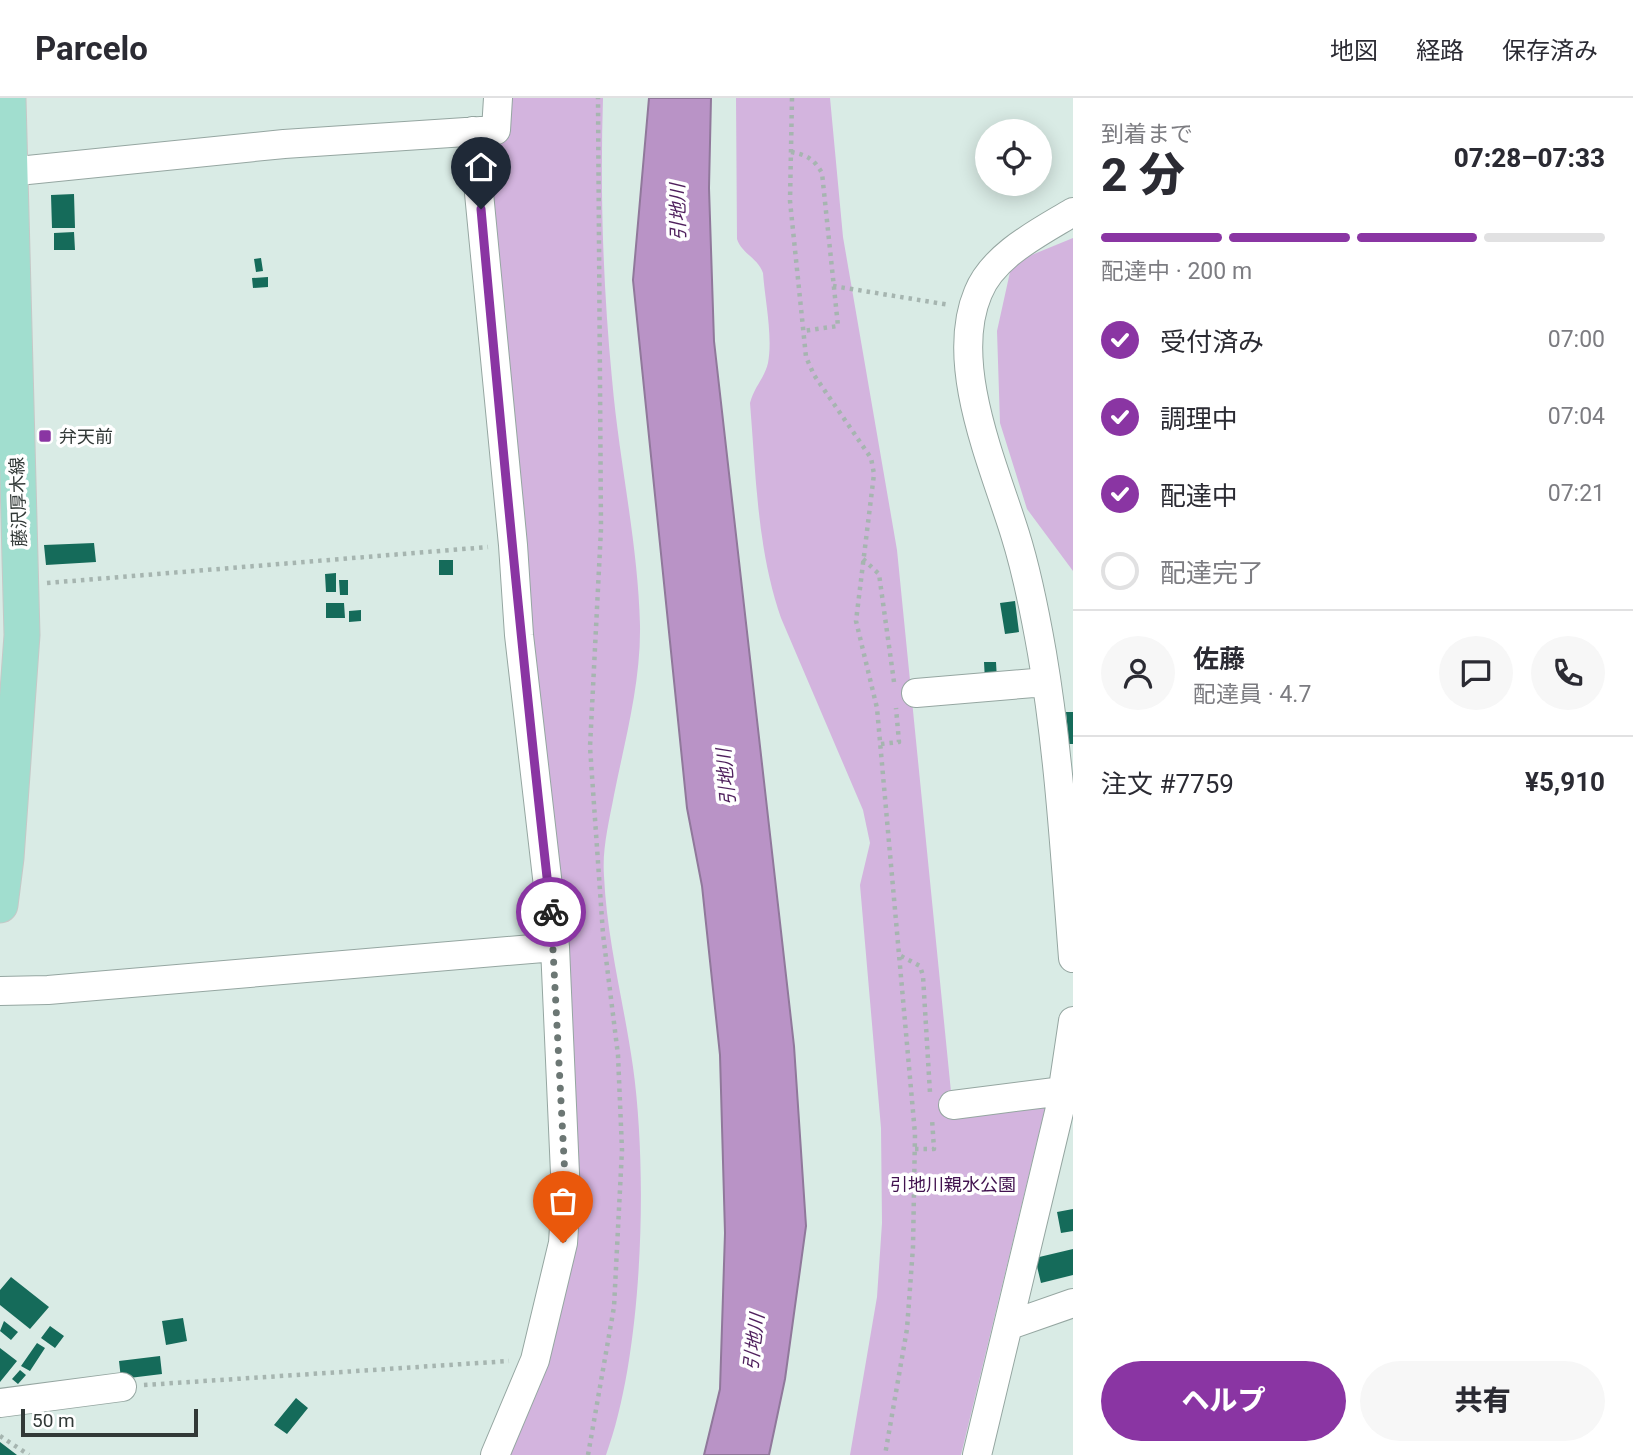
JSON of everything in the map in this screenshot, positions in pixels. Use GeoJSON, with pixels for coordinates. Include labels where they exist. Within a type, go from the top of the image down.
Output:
{"type":"FeatureCollection","features":[{"type":"Feature","properties":{"kind":"main road","name":"藤沢厚木線"},"geometry":{"type":"LineString","coordinates":[[0,905],[7,757],[22,635],[8,98]]}},
{"type":"Feature","properties":{"kind":"street"},"geometry":{"type":"LineString","coordinates":[[8,172],[284,144],[496,130],[498,98]]}},
{"type":"Feature","properties":{"kind":"street"},"geometry":{"type":"LineString","coordinates":[[474,131],[519,635],[555,947],[565,1208],[563,1243],[535,1360],[495,1455]]}},
{"type":"Feature","properties":{"kind":"street"},"geometry":{"type":"LineString","coordinates":[[1073,212],[1022,244],[991,271],[978,292],[973,309],[970,345],[972,392],[982,438],[1028,581],[1046,682],[1073,958]]}},
{"type":"Feature","properties":{"kind":"street"},"geometry":{"type":"LineString","coordinates":[[916,693],[1046,682]]}},
{"type":"Feature","properties":{"kind":"street"},"geometry":{"type":"LineString","coordinates":[[0,991],[61,989],[555,947]]}},
{"type":"Feature","properties":{"kind":"street"},"geometry":{"type":"LineString","coordinates":[[977,1455],[1010,1325],[1010,1310],[1063,1091],[1073,1021]]}},
{"type":"Feature","properties":{"kind":"street"},"geometry":{"type":"LineString","coordinates":[[938,1102],[1063,1091]]}},
{"type":"Feature","properties":{"kind":"street"},"geometry":{"type":"LineString","coordinates":[[1010,1325],[1073,1303]]}},
{"type":"Feature","properties":{"kind":"street"},"geometry":{"type":"LineString","coordinates":[[0,1403],[122,1387]]}},
{"type":"Feature","properties":{"kind":"path"},"geometry":{"type":"LineString","coordinates":[[588,1455],[614,1307],[622,1150],[618,1055],[603,934],[590,747],[601,529],[598,98]]}},
{"type":"Feature","properties":{"kind":"path"},"geometry":{"type":"LineString","coordinates":[[792,98],[790,201],[806,357],[814,375],[871,458],[873,474],[856,621],[860,645],[873,678],[881,744],[901,956],[915,1149],[907,1329],[885,1455]]}},
{"type":"Feature","properties":{"kind":"path"},"geometry":{"type":"LineString","coordinates":[[791,152],[805,155],[816,162],[822,173],[838,326],[803,331]]}},
{"type":"Feature","properties":{"kind":"path"},"geometry":{"type":"LineString","coordinates":[[833,286],[973,309]]}},
{"type":"Feature","properties":{"kind":"path"},"geometry":{"type":"LineString","coordinates":[[21,585],[513,545]]}},
{"type":"Feature","properties":{"kind":"path"},"geometry":{"type":"LineString","coordinates":[[863,559],[873,565],[879,574],[895,695],[899,742],[881,744]]}},
{"type":"Feature","properties":{"kind":"path"},"geometry":{"type":"LineString","coordinates":[[901,956],[920,966],[923,976],[938,1102],[934,1149],[915,1149]]}},
{"type":"Feature","properties":{"kind":"path"},"geometry":{"type":"LineString","coordinates":[[122,1387],[535,1360]]}},
{"type":"Feature","properties":{"kind":"path"},"geometry":{"type":"LineString","coordinates":[[0,1436],[29,1455]]}},
{"type":"Feature","properties":{"kind":"green space"},"geometry":{"type":"Polygon","coordinates":[[[506,98],[603,98],[602,204],[606,309],[615,410],[636,564],[640,625],[635,689],[604,856],[609,924],[638,1110],[641,1210],[635,1316],[628,1367],[606,1455],[506,1455],[573,1245],[483,139],[506,98]]]}},
{"type":"Feature","properties":{"kind":"green space","name":"引地川親水公園"},"geometry":{"type":"Polygon","coordinates":[[[736,98],[830,98],[843,237],[897,550],[953,1112],[1047,1100],[961,1455],[850,1455],[877,1297],[882,1223],[881,1128],[860,885],[870,843],[863,810],[781,618],[762,539],[750,403],[768,363],[769,330],[763,273],[758,263],[742,249],[737,239],[736,98]]]}},
{"type":"Feature","properties":{"kind":"green space"},"geometry":{"type":"Polygon","coordinates":[[[1073,238],[1073,571],[1027,509],[1000,423],[997,331],[1012,263],[1073,238]]]}},
{"type":"Feature","properties":{"kind":"water","name":"引地川"},"geometry":{"type":"Polygon","coordinates":[[[649,98],[711,98],[709,188],[714,341],[794,1046],[806,1226],[785,1379],[769,1455],[704,1455],[720,1389],[725,1233],[720,1055],[702,886],[687,808],[633,280],[649,98]]]}},
{"type":"Feature","properties":{"kind":"building"},"geometry":{"type":"Polygon","coordinates":[[[74,194],[75,228],[52,228],[51,195],[74,194]]]}},
{"type":"Feature","properties":{"kind":"building"},"geometry":{"type":"Polygon","coordinates":[[[74,232],[75,250],[54,250],[54,233],[74,232]]]}},
{"type":"Feature","properties":{"kind":"building"},"geometry":{"type":"Polygon","coordinates":[[[261,258],[263,271],[256,272],[254,259],[261,258]]]}},
{"type":"Feature","properties":{"kind":"building"},"geometry":{"type":"Polygon","coordinates":[[[268,277],[268,287],[253,288],[252,278],[268,277]]]}},
{"type":"Feature","properties":{"kind":"building"},"geometry":{"type":"Polygon","coordinates":[[[94,543],[96,562],[46,565],[44,545],[94,543]]]}},
{"type":"Feature","properties":{"kind":"building"},"geometry":{"type":"Polygon","coordinates":[[[439,560],[453,560],[453,575],[439,575],[439,560]]]}},
{"type":"Feature","properties":{"kind":"building"},"geometry":{"type":"Polygon","coordinates":[[[336,573],[336,592],[326,592],[325,574],[336,573]]]}},
{"type":"Feature","properties":{"kind":"building"},"geometry":{"type":"Polygon","coordinates":[[[339,580],[348,580],[348,595],[340,595],[339,580]]]}},
{"type":"Feature","properties":{"kind":"building"},"geometry":{"type":"Polygon","coordinates":[[[1015,601],[1019,632],[1005,634],[1000,603],[1015,601]]]}},
{"type":"Feature","properties":{"kind":"building"},"geometry":{"type":"Polygon","coordinates":[[[326,603],[344,603],[345,618],[326,618],[326,603]]]}},
{"type":"Feature","properties":{"kind":"building"},"geometry":{"type":"Polygon","coordinates":[[[361,610],[361,621],[349,622],[349,611],[361,610]]]}},
{"type":"Feature","properties":{"kind":"building"},"geometry":{"type":"Polygon","coordinates":[[[984,662],[996,662],[997,680],[985,681],[984,662]]]}},
{"type":"Feature","properties":{"kind":"building"},"geometry":{"type":"Polygon","coordinates":[[[1066,712],[1073,712],[1073,744],[1069,744],[1066,712]]]}},
{"type":"Feature","properties":{"kind":"building"},"geometry":{"type":"Polygon","coordinates":[[[1073,1209],[1073,1231],[1061,1233],[1057,1212],[1073,1209]]]}},
{"type":"Feature","properties":{"kind":"building"},"geometry":{"type":"Polygon","coordinates":[[[1073,1249],[1073,1275],[1041,1283],[1035,1258],[1073,1249]]]}},
{"type":"Feature","properties":{"kind":"building"},"geometry":{"type":"Polygon","coordinates":[[[11,1277],[49,1307],[30,1329],[0,1305],[0,1290],[11,1277]]]}},
{"type":"Feature","properties":{"kind":"building"},"geometry":{"type":"Polygon","coordinates":[[[183,1318],[187,1341],[166,1345],[162,1321],[183,1318]]]}},
{"type":"Feature","properties":{"kind":"building"},"geometry":{"type":"Polygon","coordinates":[[[4,1321],[18,1332],[11,1340],[0,1331],[4,1321]]]}},
{"type":"Feature","properties":{"kind":"building"},"geometry":{"type":"Polygon","coordinates":[[[50,1326],[64,1336],[55,1348],[41,1338],[50,1326]]]}},
{"type":"Feature","properties":{"kind":"building"},"geometry":{"type":"Polygon","coordinates":[[[37,1343],[45,1348],[30,1371],[21,1366],[37,1343]]]}},
{"type":"Feature","properties":{"kind":"building"},"geometry":{"type":"Polygon","coordinates":[[[0,1348],[17,1361],[0,1382],[0,1348]]]}},
{"type":"Feature","properties":{"kind":"building"},"geometry":{"type":"Polygon","coordinates":[[[160,1356],[162,1374],[121,1379],[119,1361],[160,1356]]]}},
{"type":"Feature","properties":{"kind":"building"},"geometry":{"type":"Polygon","coordinates":[[[20,1370],[26,1375],[18,1384],[12,1379],[20,1370]]]}},
{"type":"Feature","properties":{"kind":"building"},"geometry":{"type":"Polygon","coordinates":[[[296,1398],[308,1408],[287,1434],[274,1425],[296,1398]]]}},
{"type":"Feature","properties":{"kind":"building"},"geometry":{"type":"Polygon","coordinates":[[[0,1442],[17,1455],[0,1455],[0,1442]]]}},
{"type":"Feature","properties":{"kind":"way so far"},"geometry":{"type":"LineString","coordinates":[[551,912],[555,947],[566,1196],[563,1243]]}},
{"type":"Feature","properties":{"kind":"place","name":"弁天前"},"geometry":{"type":"Point","coordinates":[45,436]}},
{"type":"Feature","properties":{"kind":"route"},"geometry":{"type":"LineString","coordinates":[[481,209],[519,635],[551,912]]}}]}
